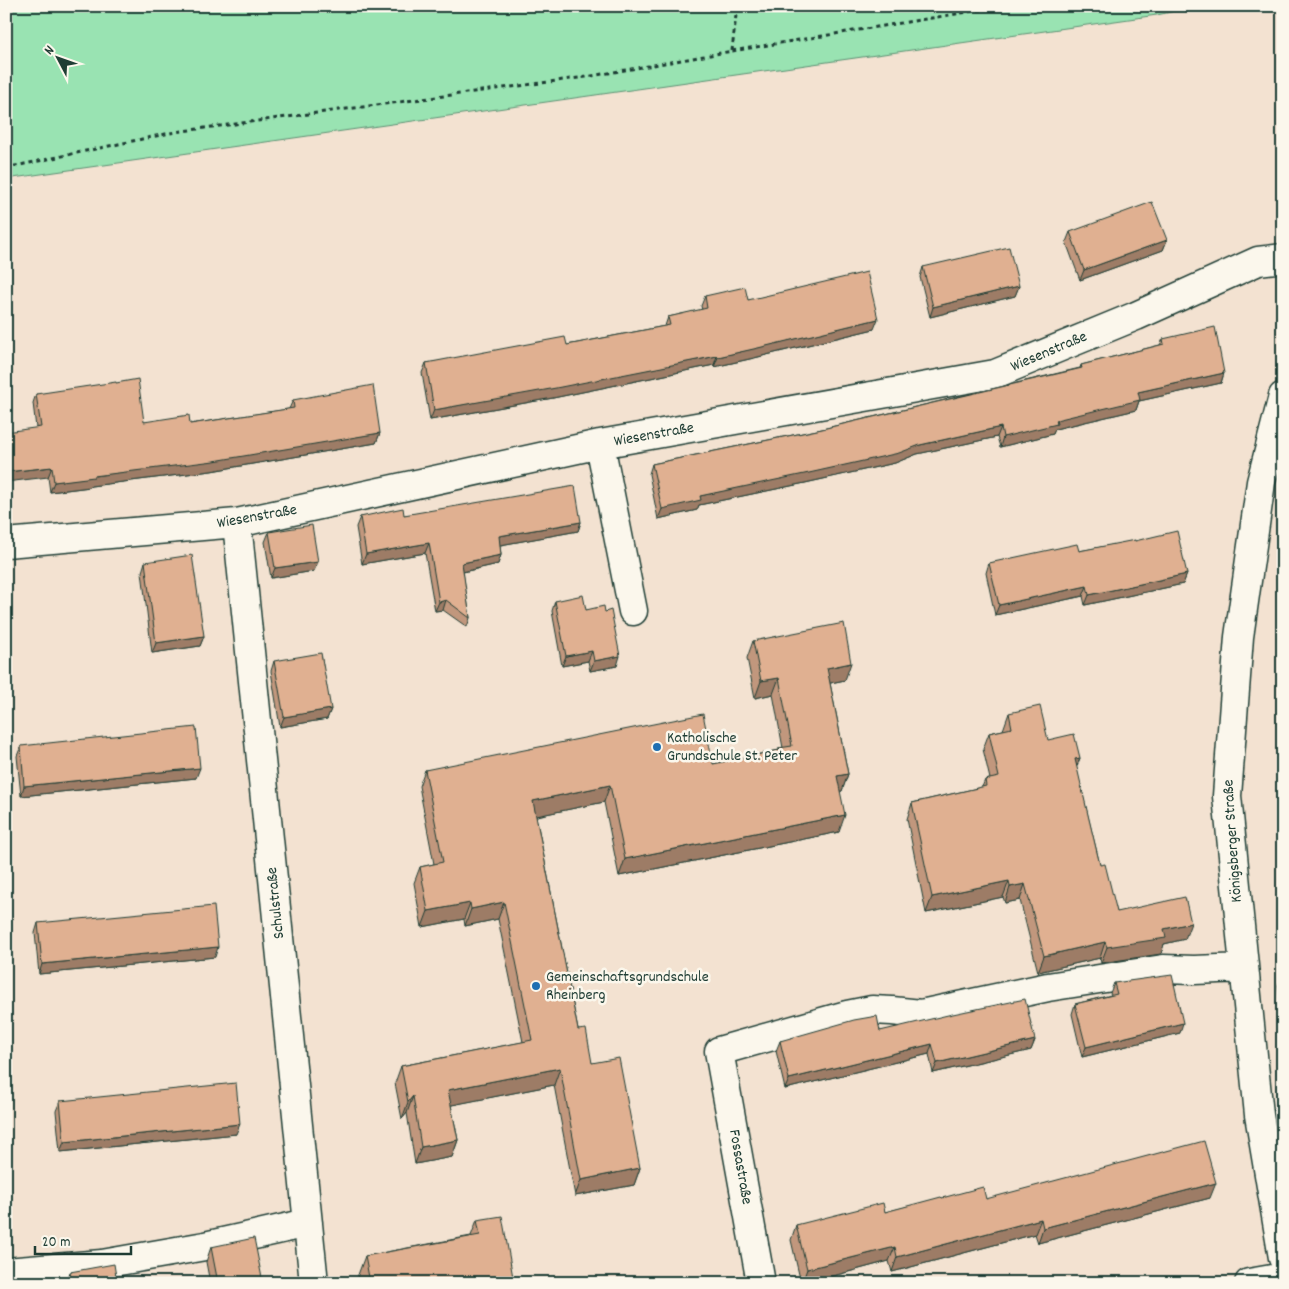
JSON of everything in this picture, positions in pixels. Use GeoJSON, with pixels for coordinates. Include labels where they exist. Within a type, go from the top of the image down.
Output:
{"type":"FeatureCollection","features":[{"type":"Feature","properties":{"kind":"street","name":"Wiesenstraße"},"geometry":{"type":"LineString","coordinates":[[6,543],[237,523],[600,444],[995,374],[1136,316],[1258,261],[1283,258]]}},
{"type":"Feature","properties":{"kind":"street","name":"Königsberger Straße"},"geometry":{"type":"LineString","coordinates":[[1283,396],[1272,485],[1239,637],[1227,796],[1259,1115],[1283,1258]]}},
{"type":"Feature","properties":{"kind":"street"},"geometry":{"type":"LineString","coordinates":[[600,444],[633,611]]}},
{"type":"Feature","properties":{"kind":"street","name":"Schulstraße"},"geometry":{"type":"LineString","coordinates":[[237,523],[314,1283]]}},
{"type":"Feature","properties":{"kind":"street","name":"Fossastraße"},"geometry":{"type":"LineString","coordinates":[[762,1283],[719,1051],[846,1015],[872,1010],[921,1014],[1048,987],[1163,969],[1244,968]]}},
{"type":"Feature","properties":{"kind":"street"},"geometry":{"type":"LineString","coordinates":[[6,1272],[102,1264],[205,1246],[308,1223]]}},
{"type":"Feature","properties":{"kind":"street"},"geometry":{"type":"LineString","coordinates":[[1249,1283],[1283,1277]]}},
{"type":"Feature","properties":{"kind":"path"},"geometry":{"type":"LineString","coordinates":[[732,51],[737,6]]}},
{"type":"Feature","properties":{"kind":"path"},"geometry":{"type":"LineString","coordinates":[[6,168],[175,132],[586,77],[1004,6]]}},
{"type":"Feature","properties":{"kind":"green space"},"geometry":{"type":"Polygon","coordinates":[[[6,6],[1198,6],[1157,15],[6,179],[6,6]]]}},
{"type":"Feature","properties":{"kind":"building"},"geometry":{"type":"Polygon","coordinates":[[[1152,202],[1167,240],[1084,270],[1070,232],[1152,202]]]}},
{"type":"Feature","properties":{"kind":"building"},"geometry":{"type":"Polygon","coordinates":[[[1009,247],[1019,286],[933,307],[923,267],[1009,247]]]}},
{"type":"Feature","properties":{"kind":"building"},"geometry":{"type":"Polygon","coordinates":[[[867,272],[878,319],[718,357],[434,410],[426,363],[565,337],[567,345],[670,325],[668,317],[707,308],[705,296],[745,287],[748,300],[867,272]]]}},
{"type":"Feature","properties":{"kind":"building"},"geometry":{"type":"Polygon","coordinates":[[[1215,327],[1224,373],[1138,392],[1140,400],[1056,420],[1057,424],[1003,437],[1001,427],[920,445],[899,453],[700,496],[701,500],[662,509],[652,464],[822,429],[1082,368],[1081,365],[1164,344],[1163,339],[1215,327]]]}},
{"type":"Feature","properties":{"kind":"building"},"geometry":{"type":"Polygon","coordinates":[[[138,379],[144,422],[189,415],[190,424],[294,408],[293,400],[373,385],[380,433],[214,461],[54,482],[52,467],[6,472],[6,432],[41,427],[36,394],[138,379]]]}},
{"type":"Feature","properties":{"kind":"building"},"geometry":{"type":"Polygon","coordinates":[[[575,486],[581,522],[499,536],[501,555],[462,563],[470,618],[446,600],[439,602],[429,543],[366,554],[360,517],[403,508],[404,515],[575,486]]]}},
{"type":"Feature","properties":{"kind":"building"},"geometry":{"type":"Polygon","coordinates":[[[312,525],[318,562],[275,568],[269,532],[312,525]]]}},
{"type":"Feature","properties":{"kind":"building"},"geometry":{"type":"Polygon","coordinates":[[[1177,531],[1187,574],[1089,595],[1087,586],[999,605],[989,563],[1077,544],[1079,551],[1177,531]]]}},
{"type":"Feature","properties":{"kind":"building"},"geometry":{"type":"Polygon","coordinates":[[[192,555],[204,636],[156,643],[145,562],[192,555]]]}},
{"type":"Feature","properties":{"kind":"building"},"geometry":{"type":"Polygon","coordinates":[[[583,595],[586,610],[604,606],[605,612],[611,610],[620,656],[594,661],[592,651],[566,656],[555,601],[583,595]]]}},
{"type":"Feature","properties":{"kind":"building"},"geometry":{"type":"Polygon","coordinates":[[[844,623],[851,663],[827,668],[848,774],[837,776],[845,815],[625,859],[610,785],[533,801],[578,1030],[586,1029],[592,1063],[619,1058],[640,1168],[581,1180],[560,1068],[448,1090],[458,1140],[421,1147],[413,1096],[408,1102],[401,1066],[532,1040],[504,902],[471,909],[470,903],[428,911],[420,867],[443,862],[425,770],[703,714],[713,764],[792,746],[779,678],[761,681],[753,641],[844,623]]]}},
{"type":"Feature","properties":{"kind":"building"},"geometry":{"type":"Polygon","coordinates":[[[321,653],[331,709],[284,717],[274,661],[321,653]]]}},
{"type":"Feature","properties":{"kind":"building"},"geometry":{"type":"Polygon","coordinates":[[[1040,706],[1048,740],[1074,734],[1080,758],[1075,759],[1100,865],[1105,864],[1117,912],[1185,897],[1191,923],[1164,929],[1166,938],[1107,947],[1105,942],[1044,956],[1025,884],[1010,887],[1009,881],[932,897],[912,803],[986,786],[985,780],[999,777],[989,733],[1012,728],[1009,713],[1040,706]]]}},
{"type":"Feature","properties":{"kind":"building"},"geometry":{"type":"Polygon","coordinates":[[[196,727],[200,768],[24,786],[21,746],[196,727]]]}},
{"type":"Feature","properties":{"kind":"building"},"geometry":{"type":"Polygon","coordinates":[[[214,906],[218,947],[42,964],[38,923],[214,906]]]}},
{"type":"Feature","properties":{"kind":"building"},"geometry":{"type":"Polygon","coordinates":[[[1172,975],[1183,1023],[1086,1047],[1075,1004],[1117,994],[1114,983],[1172,975]]]}},
{"type":"Feature","properties":{"kind":"building"},"geometry":{"type":"Polygon","coordinates":[[[1025,999],[1035,1040],[937,1063],[932,1044],[789,1079],[780,1041],[854,1020],[877,1016],[880,1031],[1025,999]]]}},
{"type":"Feature","properties":{"kind":"building"},"geometry":{"type":"Polygon","coordinates":[[[236,1083],[240,1124],[64,1142],[60,1101],[236,1083]]]}},
{"type":"Feature","properties":{"kind":"building"},"geometry":{"type":"Polygon","coordinates":[[[1204,1141],[1216,1183],[1043,1228],[1041,1219],[897,1257],[895,1247],[807,1269],[796,1225],[883,1203],[885,1212],[983,1187],[986,1199],[1204,1141]]]}},
{"type":"Feature","properties":{"kind":"building"},"geometry":{"type":"Polygon","coordinates":[[[502,1216],[514,1283],[370,1283],[365,1256],[480,1235],[477,1220],[502,1216]]]}},
{"type":"Feature","properties":{"kind":"building"},"geometry":{"type":"Polygon","coordinates":[[[254,1238],[263,1283],[218,1283],[211,1247],[254,1238]]]}},
{"type":"Feature","properties":{"kind":"building"},"geometry":{"type":"Polygon","coordinates":[[[114,1264],[117,1283],[72,1283],[70,1272],[114,1264]]]}},
{"type":"Feature","properties":{"kind":"place","name":"Katholische Grundschule St. Peter"},"geometry":{"type":"Point","coordinates":[657,747]}},
{"type":"Feature","properties":{"kind":"place","name":"Gemeinschaftsgrundschule Rheinberg"},"geometry":{"type":"Point","coordinates":[536,986]}}]}
